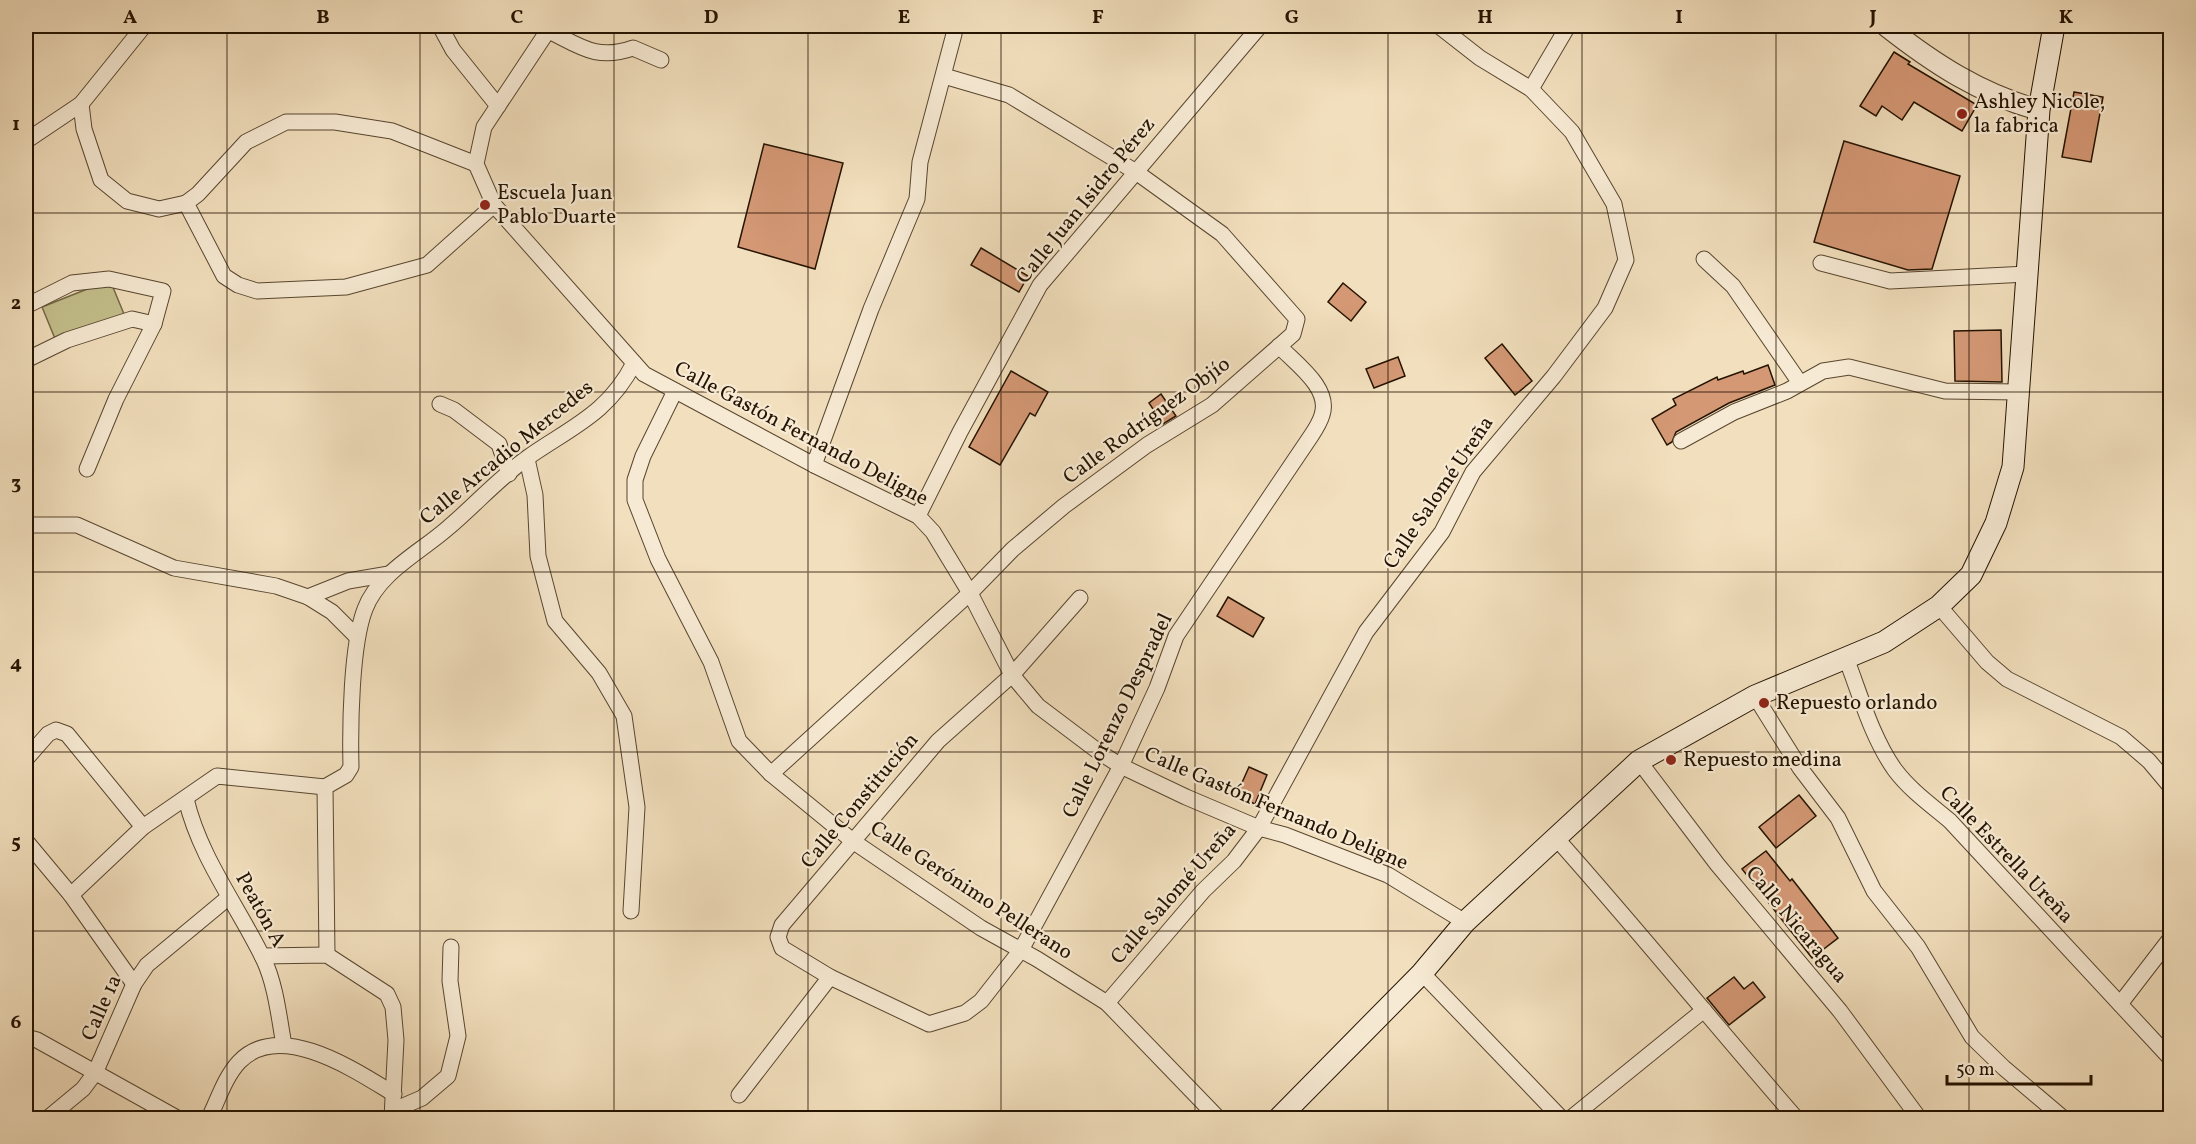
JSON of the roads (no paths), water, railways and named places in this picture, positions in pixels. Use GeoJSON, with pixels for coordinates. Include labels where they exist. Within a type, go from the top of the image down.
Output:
{"type":"FeatureCollection","features":[{"type":"Feature","properties":{"kind":"main road"},"geometry":{"type":"LineString","coordinates":[[1279,1119],[1422,973],[1465,922],[1639,760],[1755,696],[1884,642],[1939,606],[1971,575],[1996,522],[2013,467],[2039,110],[2054,26]]}},
{"type":"Feature","properties":{"kind":"street"},"geometry":{"type":"LineString","coordinates":[[26,141],[81,104],[144,26]]}},
{"type":"Feature","properties":{"kind":"street"},"geometry":{"type":"LineString","coordinates":[[440,26],[453,50],[498,106]]}},
{"type":"Feature","properties":{"kind":"street"},"geometry":{"type":"LineString","coordinates":[[814,465],[871,309],[917,199],[920,162],[954,34],[952,26]]}},
{"type":"Feature","properties":{"kind":"street","name":"Calle Juan Isidro Pérez"},"geometry":{"type":"LineString","coordinates":[[918,516],[960,432],[1040,285],[1260,26]]}},
{"type":"Feature","properties":{"kind":"street","name":"Calle Salomé Ureña"},"geometry":{"type":"LineString","coordinates":[[1107,1003],[1203,891],[1234,861],[1259,828],[1366,632],[1442,532],[1473,472],[1554,376],[1605,308],[1626,260],[1614,204],[1572,132],[1531,90],[1480,58],[1439,26]]}},
{"type":"Feature","properties":{"kind":"street"},"geometry":{"type":"LineString","coordinates":[[1531,90],[1568,26]]}},
{"type":"Feature","properties":{"kind":"street"},"geometry":{"type":"LineString","coordinates":[[1886,26],[1919,52],[1965,81],[2004,100],[2039,110]]}},
{"type":"Feature","properties":{"kind":"street"},"geometry":{"type":"LineString","coordinates":[[81,104],[84,129],[101,180],[127,201],[159,209],[186,202],[198,194],[246,142],[286,122],[335,122],[392,131],[476,164],[484,127],[549,28],[597,54],[614,55],[633,48],[661,60]]}},
{"type":"Feature","properties":{"kind":"street","name":"Calle Rodríguez Objío"},"geometry":{"type":"LineString","coordinates":[[771,774],[970,593],[1013,549],[1064,506],[1147,445],[1212,405],[1293,334],[1297,327],[1297,319],[1222,234],[1136,172],[1009,95],[944,76]]}},
{"type":"Feature","properties":{"kind":"street","name":"Calle Gastón Fernando Deligne"},"geometry":{"type":"LineString","coordinates":[[476,164],[494,205],[644,374],[814,465],[918,516],[933,532],[970,593],[1012,675],[1038,706],[1120,766],[1259,828],[1285,835],[1388,875],[1465,922]]}},
{"type":"Feature","properties":{"kind":"street"},"geometry":{"type":"LineString","coordinates":[[186,202],[224,276],[238,285],[257,291],[346,286],[427,265],[494,205]]}},
{"type":"Feature","properties":{"kind":"street"},"geometry":{"type":"LineString","coordinates":[[1704,258],[1733,286],[1800,383]]}},
{"type":"Feature","properties":{"kind":"street"},"geometry":{"type":"LineString","coordinates":[[1821,263],[1890,281],[2027,274]]}},
{"type":"Feature","properties":{"kind":"street"},"geometry":{"type":"LineString","coordinates":[[26,306],[72,283],[109,279],[163,291],[154,324],[116,399],[87,470]]}},
{"type":"Feature","properties":{"kind":"street"},"geometry":{"type":"LineString","coordinates":[[26,360],[67,340],[132,319],[154,324]]}},
{"type":"Feature","properties":{"kind":"street","name":"Calle Lorenzo Despradel"},"geometry":{"type":"LineString","coordinates":[[830,977],[929,1024],[965,1013],[981,1001],[1021,950],[1120,766],[1157,688],[1176,636],[1306,445],[1323,414],[1324,397],[1317,386],[1279,346]]}},
{"type":"Feature","properties":{"kind":"street","name":"Calle Arcadio Mercedes"},"geometry":{"type":"LineString","coordinates":[[325,787],[346,775],[351,767],[357,637],[366,607],[389,574],[446,530],[526,459],[587,421],[624,382],[634,363]]}},
{"type":"Feature","properties":{"kind":"street"},"geometry":{"type":"LineString","coordinates":[[1681,441],[1734,412],[1786,392],[1823,370],[1849,367],[1945,391],[2019,392]]}},
{"type":"Feature","properties":{"kind":"street","name":"Calle Gerónimo Pellerano"},"geometry":{"type":"LineString","coordinates":[[675,391],[643,456],[635,480],[635,500],[658,559],[711,662],[732,729],[739,741],[771,774],[854,842],[981,928],[1107,1003],[1218,1119]]}},
{"type":"Feature","properties":{"kind":"street"},"geometry":{"type":"LineString","coordinates":[[440,404],[499,444],[509,474]]}},
{"type":"Feature","properties":{"kind":"street"},"geometry":{"type":"LineString","coordinates":[[526,459],[535,495],[538,556],[555,621],[599,673],[624,716],[637,807],[631,911]]}},
{"type":"Feature","properties":{"kind":"street"},"geometry":{"type":"LineString","coordinates":[[26,525],[77,525],[174,568],[276,586],[308,597],[332,612],[357,637]]}},
{"type":"Feature","properties":{"kind":"street"},"geometry":{"type":"LineString","coordinates":[[308,597],[348,580],[389,574]]}},
{"type":"Feature","properties":{"kind":"street","name":"Calle Constitución"},"geometry":{"type":"LineString","coordinates":[[830,977],[782,948],[778,937],[782,925],[938,741],[1012,675],[1080,598]]}},
{"type":"Feature","properties":{"kind":"street"},"geometry":{"type":"LineString","coordinates":[[1939,606],[1987,662],[2007,679],[2121,737],[2149,761],[2170,786]]}},
{"type":"Feature","properties":{"kind":"street","name":"Calle Estrella Ureña"},"geometry":{"type":"LineString","coordinates":[[1845,658],[1885,753],[1895,770],[1913,790],[1950,821],[2170,1058]]}},
{"type":"Feature","properties":{"kind":"street"},"geometry":{"type":"LineString","coordinates":[[1755,696],[1800,768],[1838,818],[1874,891],[1918,947],[1972,1037],[2063,1119]]}},
{"type":"Feature","properties":{"kind":"street"},"geometry":{"type":"LineString","coordinates":[[26,759],[48,734],[56,730],[67,734],[143,827]]}},
{"type":"Feature","properties":{"kind":"street","name":"Calle Nicaragua"},"geometry":{"type":"LineString","coordinates":[[1639,760],[1717,864],[1840,1011],[1919,1119]]}},
{"type":"Feature","properties":{"kind":"street"},"geometry":{"type":"LineString","coordinates":[[71,895],[143,827],[217,776],[325,787],[327,955]]}},
{"type":"Feature","properties":{"kind":"street","name":"Peatón A"},"geometry":{"type":"LineString","coordinates":[[186,799],[191,823],[262,956],[276,1000],[284,1046]]}},
{"type":"Feature","properties":{"kind":"street"},"geometry":{"type":"LineString","coordinates":[[1556,838],[1796,1119]]}},
{"type":"Feature","properties":{"kind":"street"},"geometry":{"type":"LineString","coordinates":[[26,841],[71,895],[134,984]]}},
{"type":"Feature","properties":{"kind":"street","name":"Calle 1a"},"geometry":{"type":"LineString","coordinates":[[48,1119],[83,1089],[95,1072],[134,984],[147,965],[229,897]]}},
{"type":"Feature","properties":{"kind":"street"},"geometry":{"type":"LineString","coordinates":[[2120,1004],[2170,939]]}},
{"type":"Feature","properties":{"kind":"street"},"geometry":{"type":"LineString","coordinates":[[393,1114],[422,1098],[448,1076],[458,1036],[450,981],[451,947]]}},
{"type":"Feature","properties":{"kind":"street"},"geometry":{"type":"LineString","coordinates":[[262,956],[327,955],[387,994],[393,1007],[394,1018],[393,1114]]}},
{"type":"Feature","properties":{"kind":"street"},"geometry":{"type":"LineString","coordinates":[[1422,973],[1561,1119]]}},
{"type":"Feature","properties":{"kind":"street"},"geometry":{"type":"LineString","coordinates":[[739,1095],[830,977]]}},
{"type":"Feature","properties":{"kind":"street"},"geometry":{"type":"LineString","coordinates":[[1570,1119],[1704,1010]]}},
{"type":"Feature","properties":{"kind":"street"},"geometry":{"type":"LineString","coordinates":[[26,1037],[38,1040],[177,1119]]}},
{"type":"Feature","properties":{"kind":"street"},"geometry":{"type":"LineString","coordinates":[[209,1119],[226,1082],[240,1061],[256,1050],[284,1046],[319,1053],[353,1069],[394,1094]]}},
{"type":"Feature","properties":{"kind":"place","name":"Ashley Nicole, la fabrica"},"geometry":{"type":"Point","coordinates":[1962,114]}},
{"type":"Feature","properties":{"kind":"place","name":"Escuela Juan Pablo Duarte"},"geometry":{"type":"Point","coordinates":[485,205]}},
{"type":"Feature","properties":{"kind":"place","name":"Repuesto orlando"},"geometry":{"type":"Point","coordinates":[1764,703]}},
{"type":"Feature","properties":{"kind":"place","name":"Repuesto medina"},"geometry":{"type":"Point","coordinates":[1671,760]}}]}
